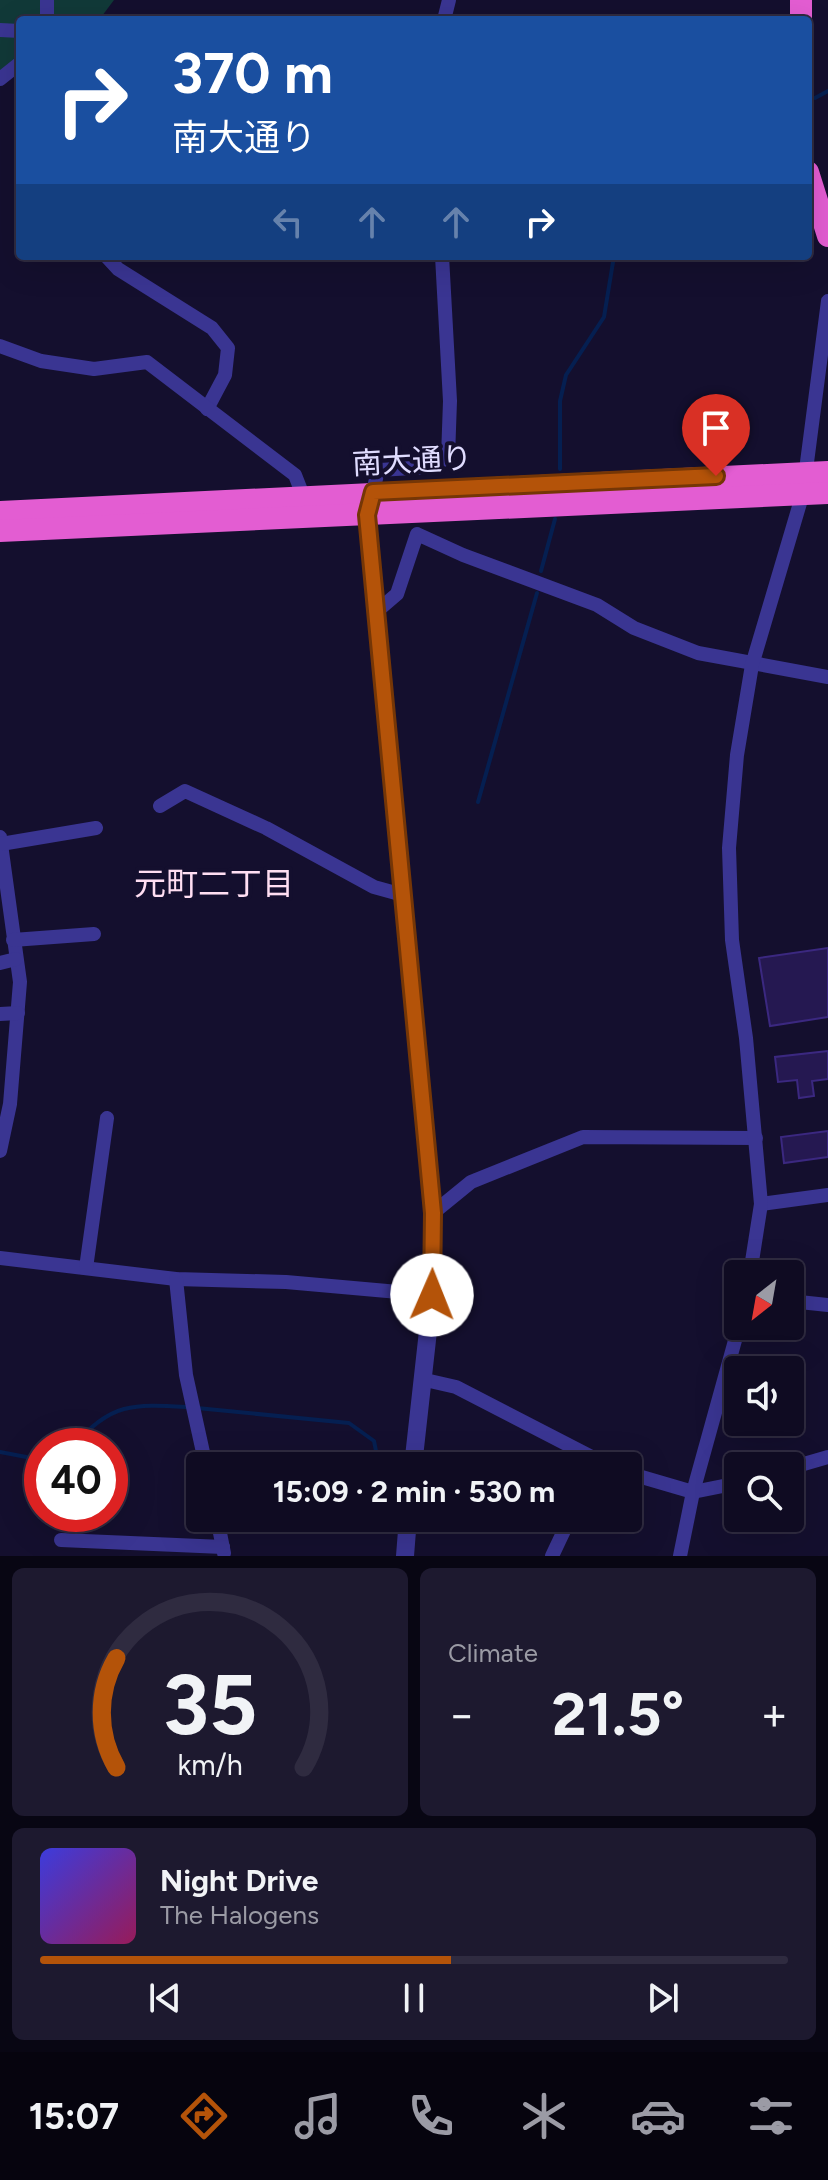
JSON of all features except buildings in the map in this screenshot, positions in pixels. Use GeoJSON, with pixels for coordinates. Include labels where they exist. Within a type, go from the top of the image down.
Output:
{"type":"FeatureCollection","features":[{"type":"Feature","properties":{"kind":"highway"},"geometry":{"type":"LineString","coordinates":[[812,185],[828,236]]}},
{"type":"Feature","properties":{"kind":"highway","name":"南大通り"},"geometry":{"type":"LineString","coordinates":[[0,531],[367,515],[812,479]]}},
{"type":"Feature","properties":{"kind":"highway","name":"南大通り"},"geometry":{"type":"LineString","coordinates":[[0,512],[373,492],[812,479],[828,493]]}},
{"type":"Feature","properties":{"kind":"street"},"geometry":{"type":"LineString","coordinates":[[0,79],[16,66]]}},
{"type":"Feature","properties":{"kind":"street"},"geometry":{"type":"LineString","coordinates":[[110,260],[118,269],[212,328],[228,348],[225,375],[207,409]]}},
{"type":"Feature","properties":{"kind":"street"},"geometry":{"type":"LineString","coordinates":[[414,1452],[432,1295],[433,1213],[367,515],[378,470],[431,467],[448,457],[450,401],[442,260]]}},
{"type":"Feature","properties":{"kind":"street"},"geometry":{"type":"LineString","coordinates":[[752,1260],[761,1204],[732,940],[729,848],[737,755],[752,665],[812,479],[828,301]]}},
{"type":"Feature","properties":{"kind":"street"},"geometry":{"type":"LineString","coordinates":[[0,346],[41,361],[94,369],[147,362],[295,475],[304,498]]}},
{"type":"Feature","properties":{"kind":"street"},"geometry":{"type":"LineString","coordinates":[[376,612],[397,594],[417,534],[597,605],[634,628],[698,653],[828,677]]}},
{"type":"Feature","properties":{"kind":"street"},"geometry":{"type":"LineString","coordinates":[[160,806],[185,791],[266,828],[374,887],[403,895]]}},
{"type":"Feature","properties":{"kind":"street"},"geometry":{"type":"LineString","coordinates":[[0,1151],[20,982],[1,850],[96,828]]}},
{"type":"Feature","properties":{"kind":"street"},"geometry":{"type":"LineString","coordinates":[[13,940],[94,934]]}},
{"type":"Feature","properties":{"kind":"street"},"geometry":{"type":"LineString","coordinates":[[0,963],[16,959]]}},
{"type":"Feature","properties":{"kind":"street"},"geometry":{"type":"LineString","coordinates":[[0,1014],[18,1013]]}},
{"type":"Feature","properties":{"kind":"street"},"geometry":{"type":"LineString","coordinates":[[86,1268],[107,1118]]}},
{"type":"Feature","properties":{"kind":"street"},"geometry":{"type":"LineString","coordinates":[[433,1213],[471,1182],[583,1137],[756,1138]]}},
{"type":"Feature","properties":{"kind":"street"},"geometry":{"type":"LineString","coordinates":[[761,1204],[828,1195]]}},
{"type":"Feature","properties":{"kind":"street"},"geometry":{"type":"LineString","coordinates":[[0,1258],[176,1279],[286,1282],[432,1295]]}},
{"type":"Feature","properties":{"kind":"street"},"geometry":{"type":"LineString","coordinates":[[176,1279],[186,1375],[203,1452]]}},
{"type":"Feature","properties":{"kind":"street"},"geometry":{"type":"LineString","coordinates":[[804,1302],[828,1305]]}},
{"type":"Feature","properties":{"kind":"street"},"geometry":{"type":"LineString","coordinates":[[680,1556],[693,1492],[735,1340]]}},
{"type":"Feature","properties":{"kind":"street"},"geometry":{"type":"LineString","coordinates":[[421,1379],[456,1387],[578,1452]]}},
{"type":"Feature","properties":{"kind":"street"},"geometry":{"type":"LineString","coordinates":[[804,1464],[828,1457]]}},
{"type":"Feature","properties":{"kind":"street"},"geometry":{"type":"LineString","coordinates":[[642,1477],[693,1492],[724,1486]]}},
{"type":"Feature","properties":{"kind":"street"},"geometry":{"type":"LineString","coordinates":[[61,1540],[224,1552],[220,1532]]}},
{"type":"Feature","properties":{"kind":"street"},"geometry":{"type":"LineString","coordinates":[[405,1556],[407,1532]]}},
{"type":"Feature","properties":{"kind":"street"},"geometry":{"type":"LineString","coordinates":[[552,1556],[563,1532]]}},
{"type":"Feature","properties":{"kind":"green space"},"geometry":{"type":"Polygon","coordinates":[[[0,0],[114,0],[102,16],[16,16],[16,75],[0,80],[0,0]]]}},
{"type":"Feature","properties":{"kind":"waterway"},"geometry":{"type":"LineString","coordinates":[[815,98],[828,91]]}},
{"type":"Feature","properties":{"kind":"waterway"},"geometry":{"type":"LineString","coordinates":[[560,469],[560,401],[566,375],[604,317],[613,260]]}},
{"type":"Feature","properties":{"kind":"waterway"},"geometry":{"type":"LineString","coordinates":[[541,571],[555,519]]}},
{"type":"Feature","properties":{"kind":"waterway"},"geometry":{"type":"LineString","coordinates":[[478,802],[537,593]]}},
{"type":"Feature","properties":{"kind":"waterway"},"geometry":{"type":"LineString","coordinates":[[92,1428],[112,1414],[138,1406],[188,1407]]}},
{"type":"Feature","properties":{"kind":"waterway"},"geometry":{"type":"LineString","coordinates":[[197,1408],[349,1423],[374,1441],[376,1452]]}},
{"type":"Feature","properties":{"kind":"waterway"},"geometry":{"type":"LineString","coordinates":[[0,1452],[24,1457]]}},
{"type":"Feature","properties":{"kind":"district","name":"元町二丁目"},"geometry":{"type":"Point","coordinates":[214,884]}},
{"type":"Feature","properties":{"kind":"route"},"geometry":{"type":"LineString","coordinates":[[432,1295],[433,1213],[367,515],[373,492],[716,476]]}}]}
